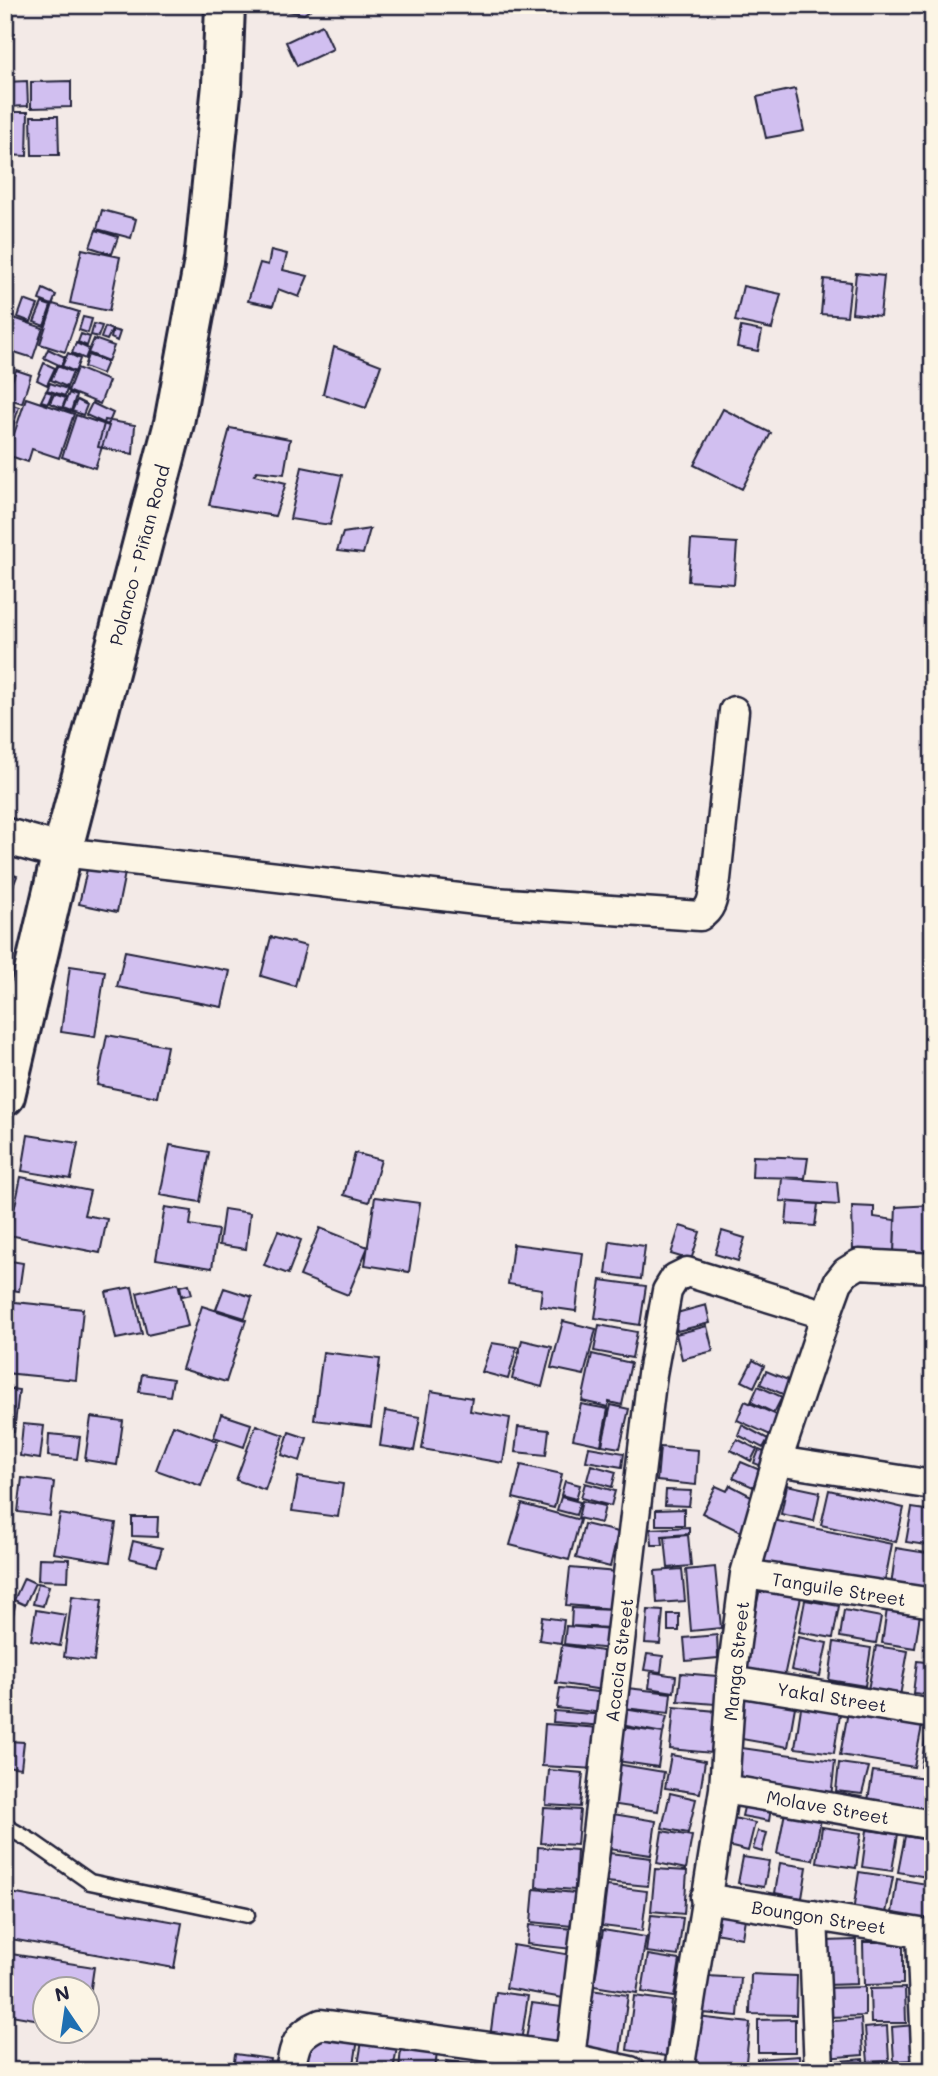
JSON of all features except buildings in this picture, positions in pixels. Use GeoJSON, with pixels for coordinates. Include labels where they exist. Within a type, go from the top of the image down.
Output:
{"type":"FeatureCollection","features":[{"type":"Feature","properties":{"kind":"main road","name":"Polanco - Piñan Road"},"geometry":{"type":"LineString","coordinates":[[5,1096],[62,852],[174,423],[205,248],[222,85],[225,5]]}},
{"type":"Feature","properties":{"kind":"street"},"geometry":{"type":"LineString","coordinates":[[5,836],[62,852],[494,902],[700,916],[707,912],[711,905],[716,879],[734,711]]}},
{"type":"Feature","properties":{"kind":"street","name":"Manga Street"},"geometry":{"type":"LineString","coordinates":[[679,2071],[724,1789],[732,1681],[746,1574],[777,1461],[826,1315],[838,1282],[845,1272],[859,1264],[933,1268]]}},
{"type":"Feature","properties":{"kind":"street","name":"Acacia Street"},"geometry":{"type":"LineString","coordinates":[[570,2058],[652,1374],[667,1291],[675,1278],[687,1272],[826,1315]]}},
{"type":"Feature","properties":{"kind":"street"},"geometry":{"type":"LineString","coordinates":[[777,1461],[933,1485]]}},
{"type":"Feature","properties":{"kind":"street","name":"Tanguile Street"},"geometry":{"type":"LineString","coordinates":[[746,1574],[933,1603]]}},
{"type":"Feature","properties":{"kind":"street","name":"Yakal Street"},"geometry":{"type":"LineString","coordinates":[[732,1681],[933,1714]]}},
{"type":"Feature","properties":{"kind":"street","name":"Molave Street"},"geometry":{"type":"LineString","coordinates":[[724,1789],[933,1825]]}},
{"type":"Feature","properties":{"kind":"street","name":"Boungon Street"},"geometry":{"type":"LineString","coordinates":[[705,1898],[927,1934]]}},
{"type":"Feature","properties":{"kind":"street"},"geometry":{"type":"LineString","coordinates":[[813,1915],[819,2071]]}},
{"type":"Feature","properties":{"kind":"street"},"geometry":{"type":"LineString","coordinates":[[927,1934],[927,2071]]}},
{"type":"Feature","properties":{"kind":"street"},"geometry":{"type":"LineString","coordinates":[[290,2071],[296,2042],[307,2030],[321,2024],[570,2058],[629,2071]]}},
{"type":"Feature","properties":{"kind":"lane"},"geometry":{"type":"LineString","coordinates":[[5,1826],[90,1882],[247,1915]]}}]}
